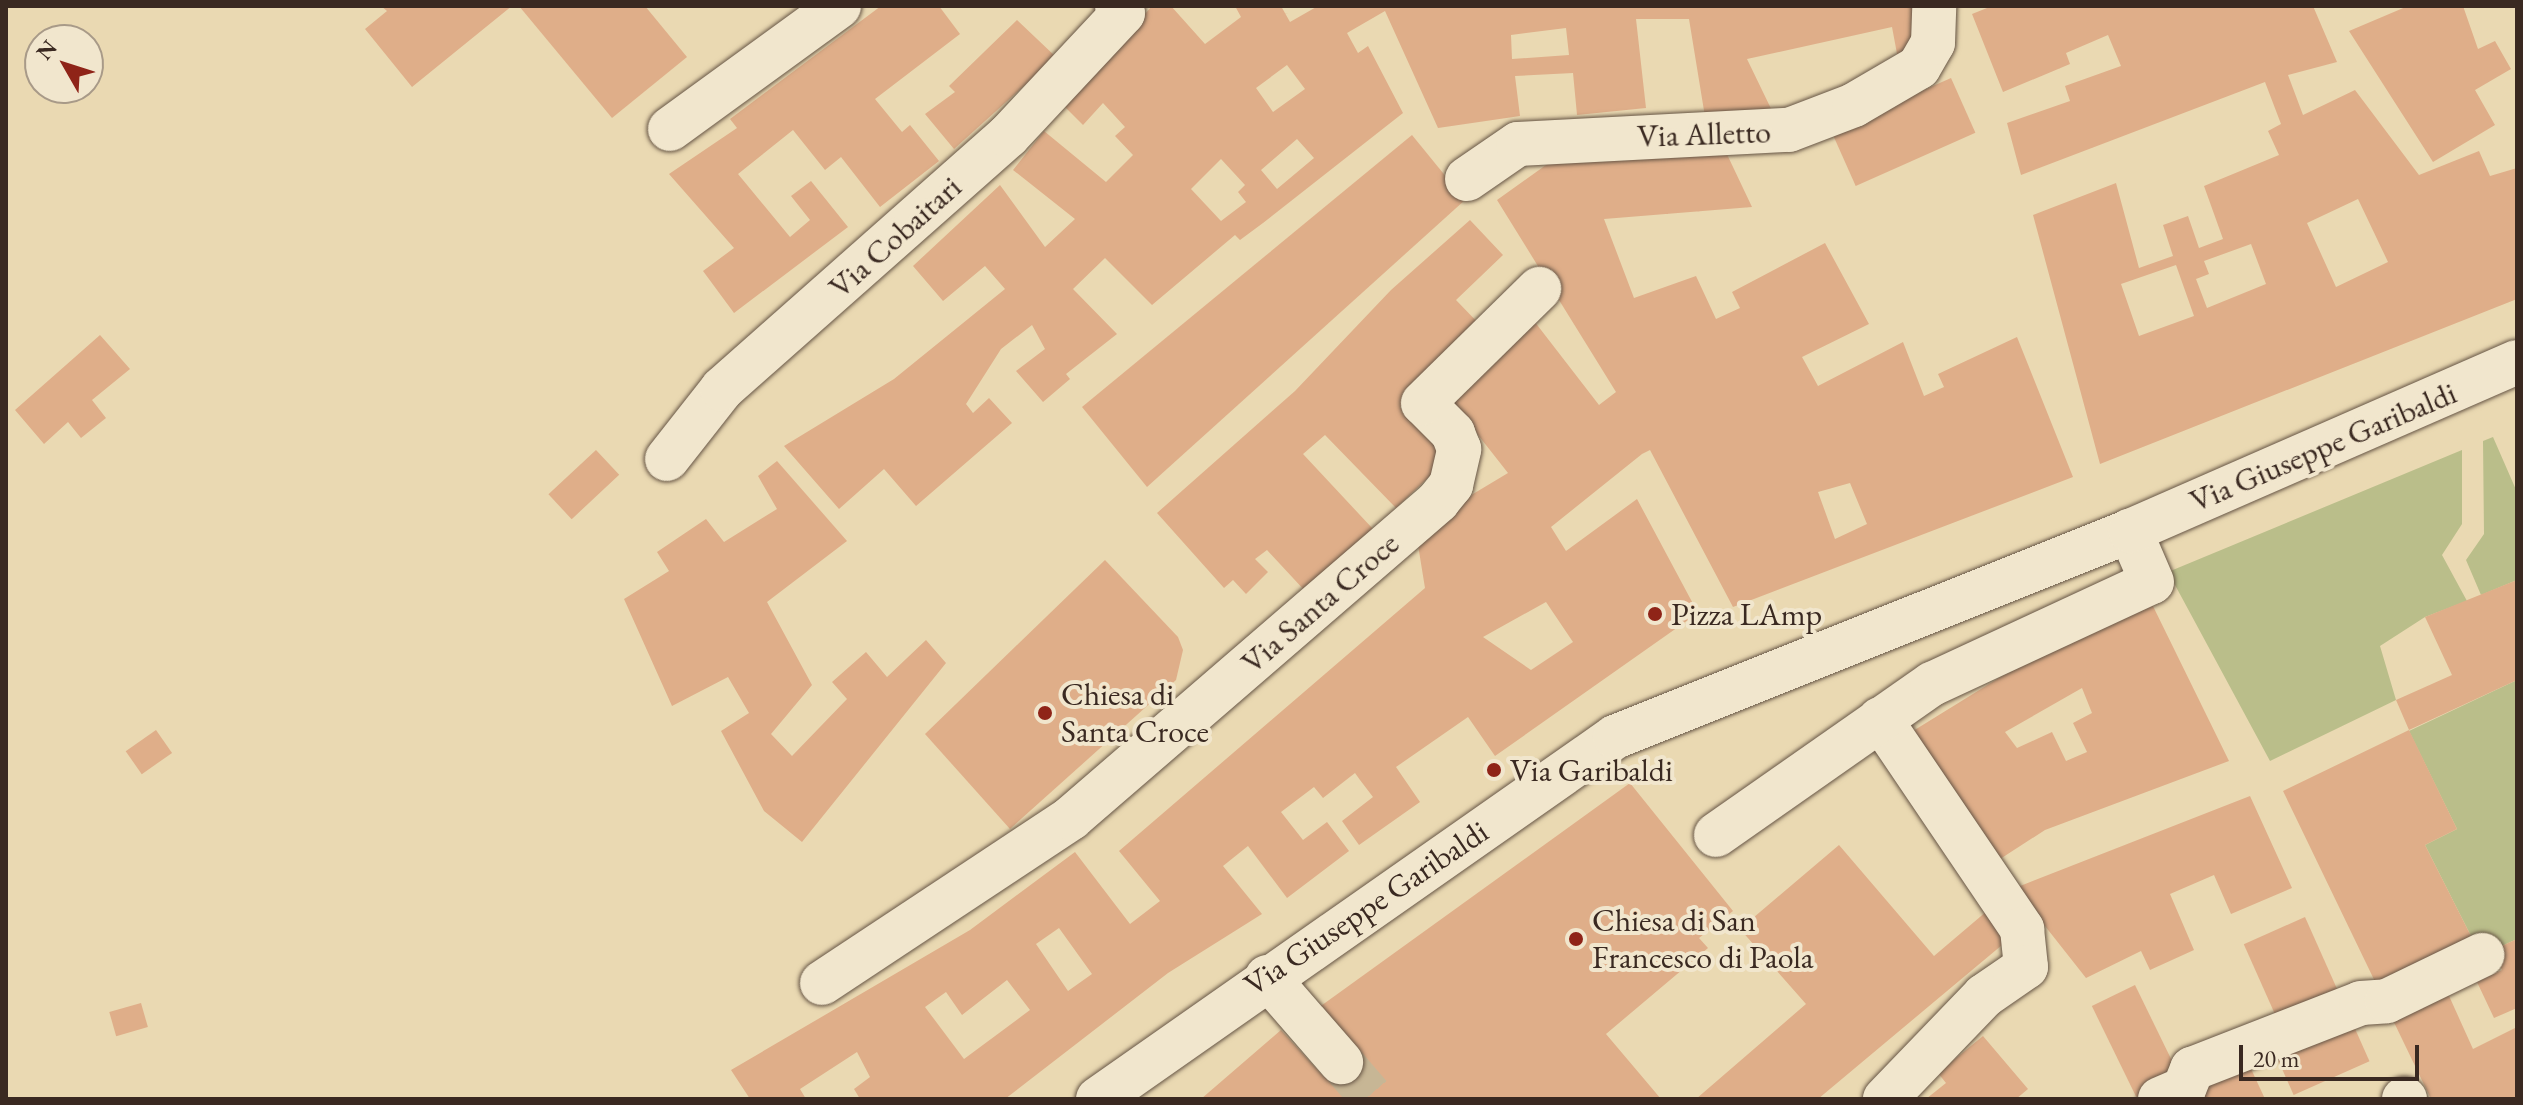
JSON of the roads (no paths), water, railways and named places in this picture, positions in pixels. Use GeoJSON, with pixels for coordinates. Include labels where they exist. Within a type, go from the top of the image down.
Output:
{"type":"FeatureCollection","features":[{"type":"Feature","properties":{"kind":"street"},"geometry":{"type":"LineString","coordinates":[[670,129],[839,6]]}},
{"type":"Feature","properties":{"kind":"street","name":"Via Alletto"},"geometry":{"type":"LineString","coordinates":[[1467,179],[1518,144],[1789,130],[1854,105],[1919,67],[1933,43],[1934,6]]}},
{"type":"Feature","properties":{"kind":"street","name":"Via Cobaitari"},"geometry":{"type":"LineString","coordinates":[[667,459],[722,389],[1008,136],[1120,10]]}},
{"type":"Feature","properties":{"kind":"street","name":"Via Santa Croce"},"geometry":{"type":"LineString","coordinates":[[822,983],[1071,818],[1438,501],[1451,485],[1459,449],[1453,433],[1423,403],[1539,289]]}},
{"type":"Feature","properties":{"kind":"street","name":"Via Giuseppe Garibaldi"},"geometry":{"type":"LineString","coordinates":[[1098,1099],[1267,977],[1615,737],[2130,531],[2517,362]]}},
{"type":"Feature","properties":{"kind":"street"},"geometry":{"type":"LineString","coordinates":[[1716,835],[1932,684],[2152,582],[2130,531]]}},
{"type":"Feature","properties":{"kind":"street"},"geometry":{"type":"LineString","coordinates":[[1880,719],[2022,929],[2026,967],[1984,996],[1885,1099]]}},
{"type":"Feature","properties":{"kind":"street"},"geometry":{"type":"LineString","coordinates":[[2160,1099],[2184,1089],[2192,1069],[2361,1003],[2387,1001],[2482,955]]}},
{"type":"Feature","properties":{"kind":"street"},"geometry":{"type":"LineString","coordinates":[[1267,977],[1341,1062]]}},
{"type":"Feature","properties":{"kind":"tunnel"},"geometry":{"type":"LineString","coordinates":[[1341,1062],[1373,1099]]}},
{"type":"Feature","properties":{"kind":"place","name":"Pizza LAmp"},"geometry":{"type":"Point","coordinates":[1655,614]}},
{"type":"Feature","properties":{"kind":"place","name":"Chiesa di Santa Croce"},"geometry":{"type":"Point","coordinates":[1045,713]}},
{"type":"Feature","properties":{"kind":"place","name":"Via Garibaldi"},"geometry":{"type":"Point","coordinates":[1494,770]}},
{"type":"Feature","properties":{"kind":"place","name":"Chiesa di San Francesco di Paola"},"geometry":{"type":"Point","coordinates":[1576,939]}}]}
